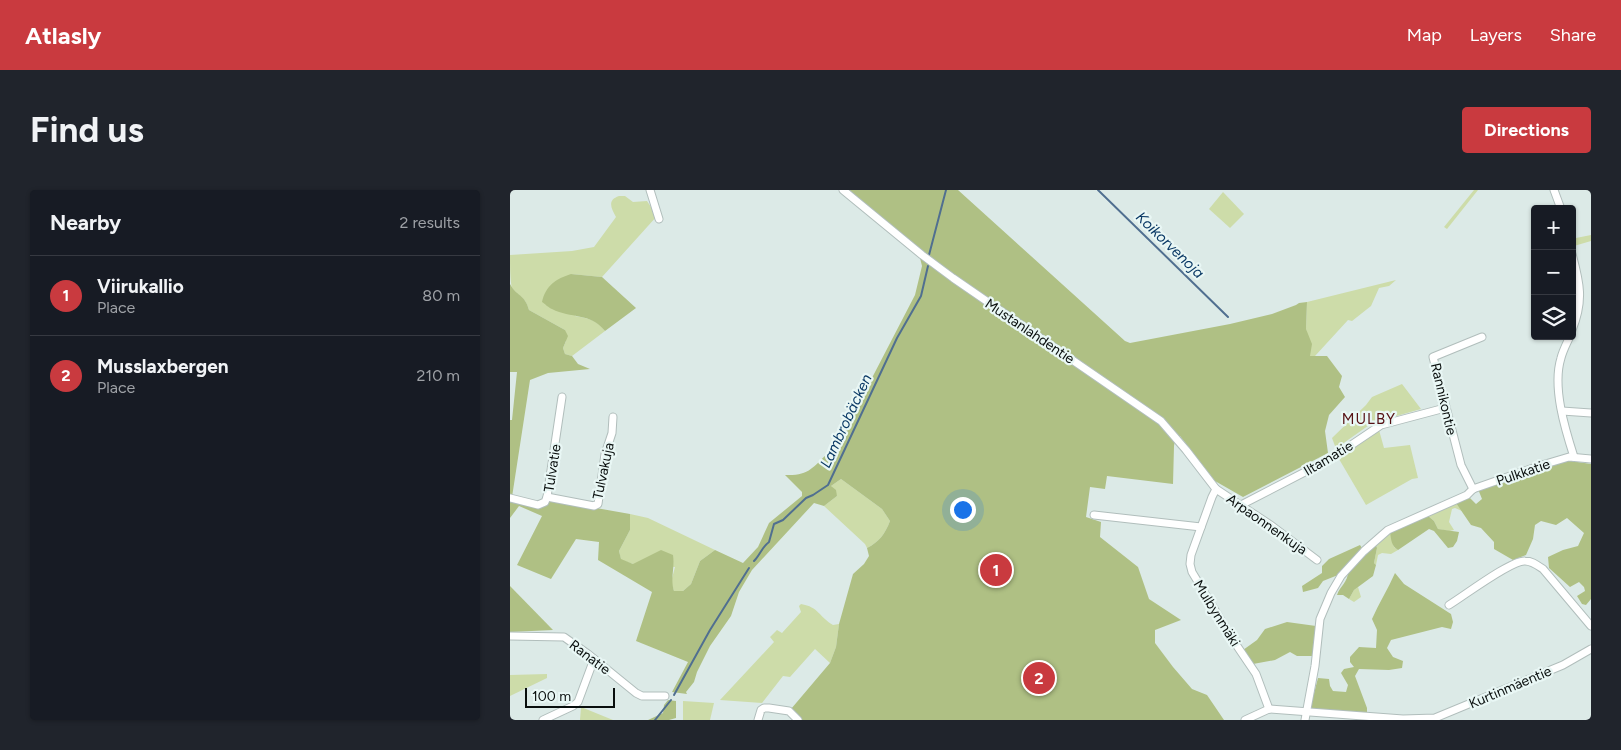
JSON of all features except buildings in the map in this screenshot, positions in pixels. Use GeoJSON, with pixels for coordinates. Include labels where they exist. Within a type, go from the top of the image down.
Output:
{"type":"FeatureCollection","features":[{"type":"Feature","properties":{"kind":"street"},"geometry":{"type":"LineString","coordinates":[[650,190],[659,219]]}},
{"type":"Feature","properties":{"kind":"street","name":"Mustanlahdentie"},"geometry":{"type":"LineString","coordinates":[[843,190],[936,266],[1161,421],[1216,489]]}},
{"type":"Feature","properties":{"kind":"street"},"geometry":{"type":"LineString","coordinates":[[1554,190],[1560,205]]}},
{"type":"Feature","properties":{"kind":"street"},"geometry":{"type":"LineString","coordinates":[[1576,272],[1580,291],[1580,305],[1576,318]]}},
{"type":"Feature","properties":{"kind":"street","name":"Rannikontie"},"geometry":{"type":"LineString","coordinates":[[1473,489],[1461,465],[1433,357],[1482,337]]}},
{"type":"Feature","properties":{"kind":"street"},"geometry":{"type":"LineString","coordinates":[[1568,340],[1560,358],[1559,389],[1562,411],[1574,457],[1591,459]]}},
{"type":"Feature","properties":{"kind":"street","name":"Tulvatie"},"geometry":{"type":"LineString","coordinates":[[510,498],[538,505],[545,502],[562,397]]}},
{"type":"Feature","properties":{"kind":"street","name":"Iltamatie"},"geometry":{"type":"LineString","coordinates":[[1241,506],[1332,458],[1381,425],[1445,408]]}},
{"type":"Feature","properties":{"kind":"street"},"geometry":{"type":"LineString","coordinates":[[1562,411],[1591,413]]}},
{"type":"Feature","properties":{"kind":"street","name":"Tulvakuja"},"geometry":{"type":"LineString","coordinates":[[547,497],[594,506],[598,504],[605,454],[612,433],[614,417]]}},
{"type":"Feature","properties":{"kind":"street","name":"Pulkkatie"},"geometry":{"type":"LineString","coordinates":[[1305,720],[1315,666],[1320,619],[1324,607],[1341,576],[1364,551],[1392,528],[1467,495],[1473,489],[1542,465],[1574,457]]}},
{"type":"Feature","properties":{"kind":"street","name":"Arpaonnenkuja"},"geometry":{"type":"LineString","coordinates":[[1216,489],[1317,560]]}},
{"type":"Feature","properties":{"kind":"street","name":"Mulbynmäki"},"geometry":{"type":"LineString","coordinates":[[1216,489],[1191,555],[1190,564],[1192,572],[1256,674],[1269,709]]}},
{"type":"Feature","properties":{"kind":"street"},"geometry":{"type":"LineString","coordinates":[[1094,515],[1201,527]]}},
{"type":"Feature","properties":{"kind":"street"},"geometry":{"type":"LineString","coordinates":[[1449,605],[1511,565],[1525,561],[1535,563],[1543,569],[1591,626]]}},
{"type":"Feature","properties":{"kind":"street","name":"Ranatie"},"geometry":{"type":"LineString","coordinates":[[510,636],[561,636],[594,659],[636,693],[642,696],[664,696]]}},
{"type":"Feature","properties":{"kind":"street","name":"Kurtinmäentie"},"geometry":{"type":"LineString","coordinates":[[1306,712],[1403,719],[1440,717],[1563,665],[1591,649]]}},
{"type":"Feature","properties":{"kind":"street"},"geometry":{"type":"LineString","coordinates":[[543,720],[578,702],[594,659]]}},
{"type":"Feature","properties":{"kind":"street"},"geometry":{"type":"LineString","coordinates":[[758,720],[761,710],[764,708],[785,709],[798,720]]}},
{"type":"Feature","properties":{"kind":"street"},"geometry":{"type":"LineString","coordinates":[[1245,720],[1269,709],[1306,712]]}},
{"type":"Feature","properties":{"kind":"green space"},"geometry":{"type":"Polygon","coordinates":[[[848,190],[958,190],[1125,341],[1130,343],[1230,324],[1272,314],[1299,303],[1307,302],[1306,329],[1312,344],[1310,356],[1327,356],[1342,376],[1339,387],[1345,397],[1329,415],[1325,431],[1328,453],[1243,497],[1215,481],[1180,436],[1175,440],[1174,446],[1173,484],[1107,476],[1105,489],[1090,487],[1086,517],[1101,522],[1100,537],[1138,567],[1149,599],[1181,620],[1155,630],[1155,643],[1192,689],[1207,695],[1224,720],[801,720],[791,709],[830,663],[836,647],[839,624],[853,574],[864,564],[869,556],[867,548],[881,537],[890,521],[882,509],[841,479],[831,486],[836,490],[837,496],[824,506],[814,503],[752,570],[739,592],[731,616],[710,646],[694,682],[686,692],[687,694],[672,692],[688,662],[636,641],[652,592],[598,560],[599,542],[576,539],[551,579],[517,565],[542,516],[519,506],[510,518],[510,500],[538,507],[545,506],[551,500],[630,514],[630,530],[619,551],[621,559],[633,564],[661,550],[673,555],[672,582],[674,591],[683,591],[691,584],[700,561],[715,550],[743,563],[758,547],[769,523],[802,496],[802,492],[785,475],[800,474],[810,470],[828,453],[832,452],[838,444],[838,439],[847,426],[915,295],[922,266],[920,258],[924,253],[848,190]]]}},
{"type":"Feature","properties":{"kind":"green space"},"geometry":{"type":"Polygon","coordinates":[[[1474,190],[1478,190],[1447,229],[1444,227],[1474,190]]]}},
{"type":"Feature","properties":{"kind":"green space"},"geometry":{"type":"Polygon","coordinates":[[[1223,192],[1244,214],[1230,228],[1209,209],[1223,192]]]}},
{"type":"Feature","properties":{"kind":"green space"},"geometry":{"type":"Polygon","coordinates":[[[619,196],[625,196],[633,202],[647,201],[657,216],[602,277],[571,274],[575,316],[592,320],[605,331],[572,356],[565,354],[563,348],[566,341],[565,330],[529,310],[524,300],[512,288],[510,255],[572,251],[594,247],[616,217],[611,202],[619,196]]]}},
{"type":"Feature","properties":{"kind":"green space"},"geometry":{"type":"Polygon","coordinates":[[[1591,235],[1591,241],[1576,245],[1576,238],[1591,235]]]}},
{"type":"Feature","properties":{"kind":"green space"},"geometry":{"type":"Polygon","coordinates":[[[571,274],[602,277],[636,308],[605,331],[587,318],[559,312],[542,302],[546,291],[552,284],[571,274]]]}},
{"type":"Feature","properties":{"kind":"green space"},"geometry":{"type":"Polygon","coordinates":[[[1396,280],[1389,286],[1379,288],[1371,306],[1352,321],[1348,320],[1315,356],[1310,356],[1306,329],[1307,302],[1396,280]]]}},
{"type":"Feature","properties":{"kind":"green space"},"geometry":{"type":"Polygon","coordinates":[[[510,284],[523,298],[529,310],[565,330],[568,336],[563,348],[565,354],[572,356],[578,364],[590,369],[548,373],[530,380],[512,497],[510,496],[510,420],[512,420],[517,372],[510,372],[510,284]]]}},
{"type":"Feature","properties":{"kind":"green space"},"geometry":{"type":"Polygon","coordinates":[[[1402,384],[1421,409],[1372,423],[1338,447],[1335,446],[1332,438],[1372,397],[1402,384]]]}},
{"type":"Feature","properties":{"kind":"green space"},"geometry":{"type":"Polygon","coordinates":[[[1379,430],[1384,448],[1410,445],[1418,478],[1412,479],[1366,505],[1339,459],[1379,430]]]}},
{"type":"Feature","properties":{"kind":"green space"},"geometry":{"type":"Polygon","coordinates":[[[1564,460],[1591,464],[1591,599],[1586,605],[1582,604],[1577,596],[1585,591],[1579,582],[1570,587],[1549,568],[1548,557],[1578,546],[1584,533],[1567,518],[1556,525],[1541,521],[1535,525],[1533,539],[1526,555],[1513,560],[1494,549],[1494,542],[1481,528],[1471,525],[1456,503],[1469,497],[1476,504],[1482,499],[1478,489],[1564,460]]]}},
{"type":"Feature","properties":{"kind":"green space"},"geometry":{"type":"Polygon","coordinates":[[[841,479],[882,509],[890,521],[881,537],[867,548],[824,506],[837,496],[831,486],[841,479]]]}},
{"type":"Feature","properties":{"kind":"green space"},"geometry":{"type":"Polygon","coordinates":[[[1456,503],[1462,511],[1455,508],[1452,509],[1449,522],[1454,530],[1438,529],[1434,521],[1427,515],[1456,503]]]}},
{"type":"Feature","properties":{"kind":"green space"},"geometry":{"type":"Polygon","coordinates":[[[630,514],[648,518],[715,550],[700,561],[691,584],[683,591],[674,591],[671,582],[675,567],[633,564],[621,560],[619,551],[630,530],[630,514]]]}},
{"type":"Feature","properties":{"kind":"green space"},"geometry":{"type":"Polygon","coordinates":[[[1427,515],[1434,521],[1438,529],[1459,532],[1453,547],[1448,548],[1434,531],[1429,529],[1398,550],[1392,542],[1390,531],[1427,515]]]}},
{"type":"Feature","properties":{"kind":"green space"},"geometry":{"type":"Polygon","coordinates":[[[1390,531],[1394,547],[1398,550],[1391,554],[1382,553],[1378,555],[1376,565],[1374,563],[1376,545],[1390,531]]]}},
{"type":"Feature","properties":{"kind":"green space"},"geometry":{"type":"Polygon","coordinates":[[[1360,545],[1362,548],[1338,575],[1323,581],[1318,588],[1303,592],[1302,586],[1322,573],[1322,566],[1329,559],[1360,545]]]}},
{"type":"Feature","properties":{"kind":"green space"},"geometry":{"type":"Polygon","coordinates":[[[1376,545],[1374,563],[1376,565],[1373,576],[1354,590],[1349,599],[1343,595],[1337,595],[1347,579],[1348,572],[1376,545]]]}},
{"type":"Feature","properties":{"kind":"green space"},"geometry":{"type":"Polygon","coordinates":[[[1395,573],[1404,584],[1451,614],[1453,622],[1451,629],[1442,627],[1391,640],[1387,648],[1393,657],[1403,661],[1402,668],[1389,670],[1359,669],[1355,676],[1367,708],[1367,713],[1312,709],[1312,701],[1318,678],[1329,679],[1333,691],[1346,692],[1348,685],[1341,673],[1344,669],[1354,667],[1350,662],[1350,657],[1359,647],[1376,648],[1377,630],[1372,619],[1395,573]]]}},
{"type":"Feature","properties":{"kind":"green space"},"geometry":{"type":"Polygon","coordinates":[[[510,586],[553,630],[510,632],[510,586]]]}},
{"type":"Feature","properties":{"kind":"green space"},"geometry":{"type":"Polygon","coordinates":[[[1358,587],[1361,597],[1354,602],[1349,599],[1358,587]]]}},
{"type":"Feature","properties":{"kind":"green space"},"geometry":{"type":"Polygon","coordinates":[[[801,604],[812,607],[833,625],[839,624],[836,647],[830,663],[815,649],[790,677],[783,676],[762,703],[720,700],[774,642],[770,637],[777,630],[782,633],[801,612],[799,606],[801,604]]]}},
{"type":"Feature","properties":{"kind":"green space"},"geometry":{"type":"Polygon","coordinates":[[[1287,622],[1316,626],[1313,656],[1297,656],[1290,652],[1275,660],[1253,664],[1243,650],[1257,640],[1265,629],[1287,622]]]}},
{"type":"Feature","properties":{"kind":"green space"},"geometry":{"type":"Polygon","coordinates":[[[547,674],[547,678],[510,696],[510,675],[547,674]]]}},
{"type":"Feature","properties":{"kind":"green space"},"geometry":{"type":"Polygon","coordinates":[[[668,700],[676,701],[676,718],[648,720],[663,713],[664,705],[668,700]]]}},
{"type":"Feature","properties":{"kind":"green space"},"geometry":{"type":"Polygon","coordinates":[[[683,701],[714,703],[710,720],[683,720],[683,701]]]}},
{"type":"Feature","properties":{"kind":"green space"},"geometry":{"type":"Polygon","coordinates":[[[581,707],[613,720],[580,720],[581,707]]]}},
{"type":"Feature","properties":{"kind":"waterway","name":"Lambrobäcken"},"geometry":{"type":"LineString","coordinates":[[929,255],[946,190]]}},
{"type":"Feature","properties":{"kind":"waterway","name":"Koikorvenoja"},"geometry":{"type":"LineString","coordinates":[[1098,190],[1228,317]]}},
{"type":"Feature","properties":{"kind":"waterway","name":"Lambrobäcken"},"geometry":{"type":"LineString","coordinates":[[754,561],[769,542],[774,524],[783,520],[806,498],[828,485],[897,338],[921,296],[928,266]]}},
{"type":"Feature","properties":{"kind":"waterway","name":"Lambrobäcken"},"geometry":{"type":"LineString","coordinates":[[674,695],[710,630],[749,568]]}},
{"type":"Feature","properties":{"kind":"waterway","name":"Lambrobäcken"},"geometry":{"type":"LineString","coordinates":[[655,720],[671,700]]}},
{"type":"Feature","properties":{"kind":"place","name":"Viirukallio"},"geometry":{"type":"Point","coordinates":[996,570]}},
{"type":"Feature","properties":{"kind":"place","name":"Musslaxbergen"},"geometry":{"type":"Point","coordinates":[1039,678]}},
{"type":"Feature","properties":{"kind":"district","name":"MULBY"},"geometry":{"type":"Point","coordinates":[1369,419]}}]}
